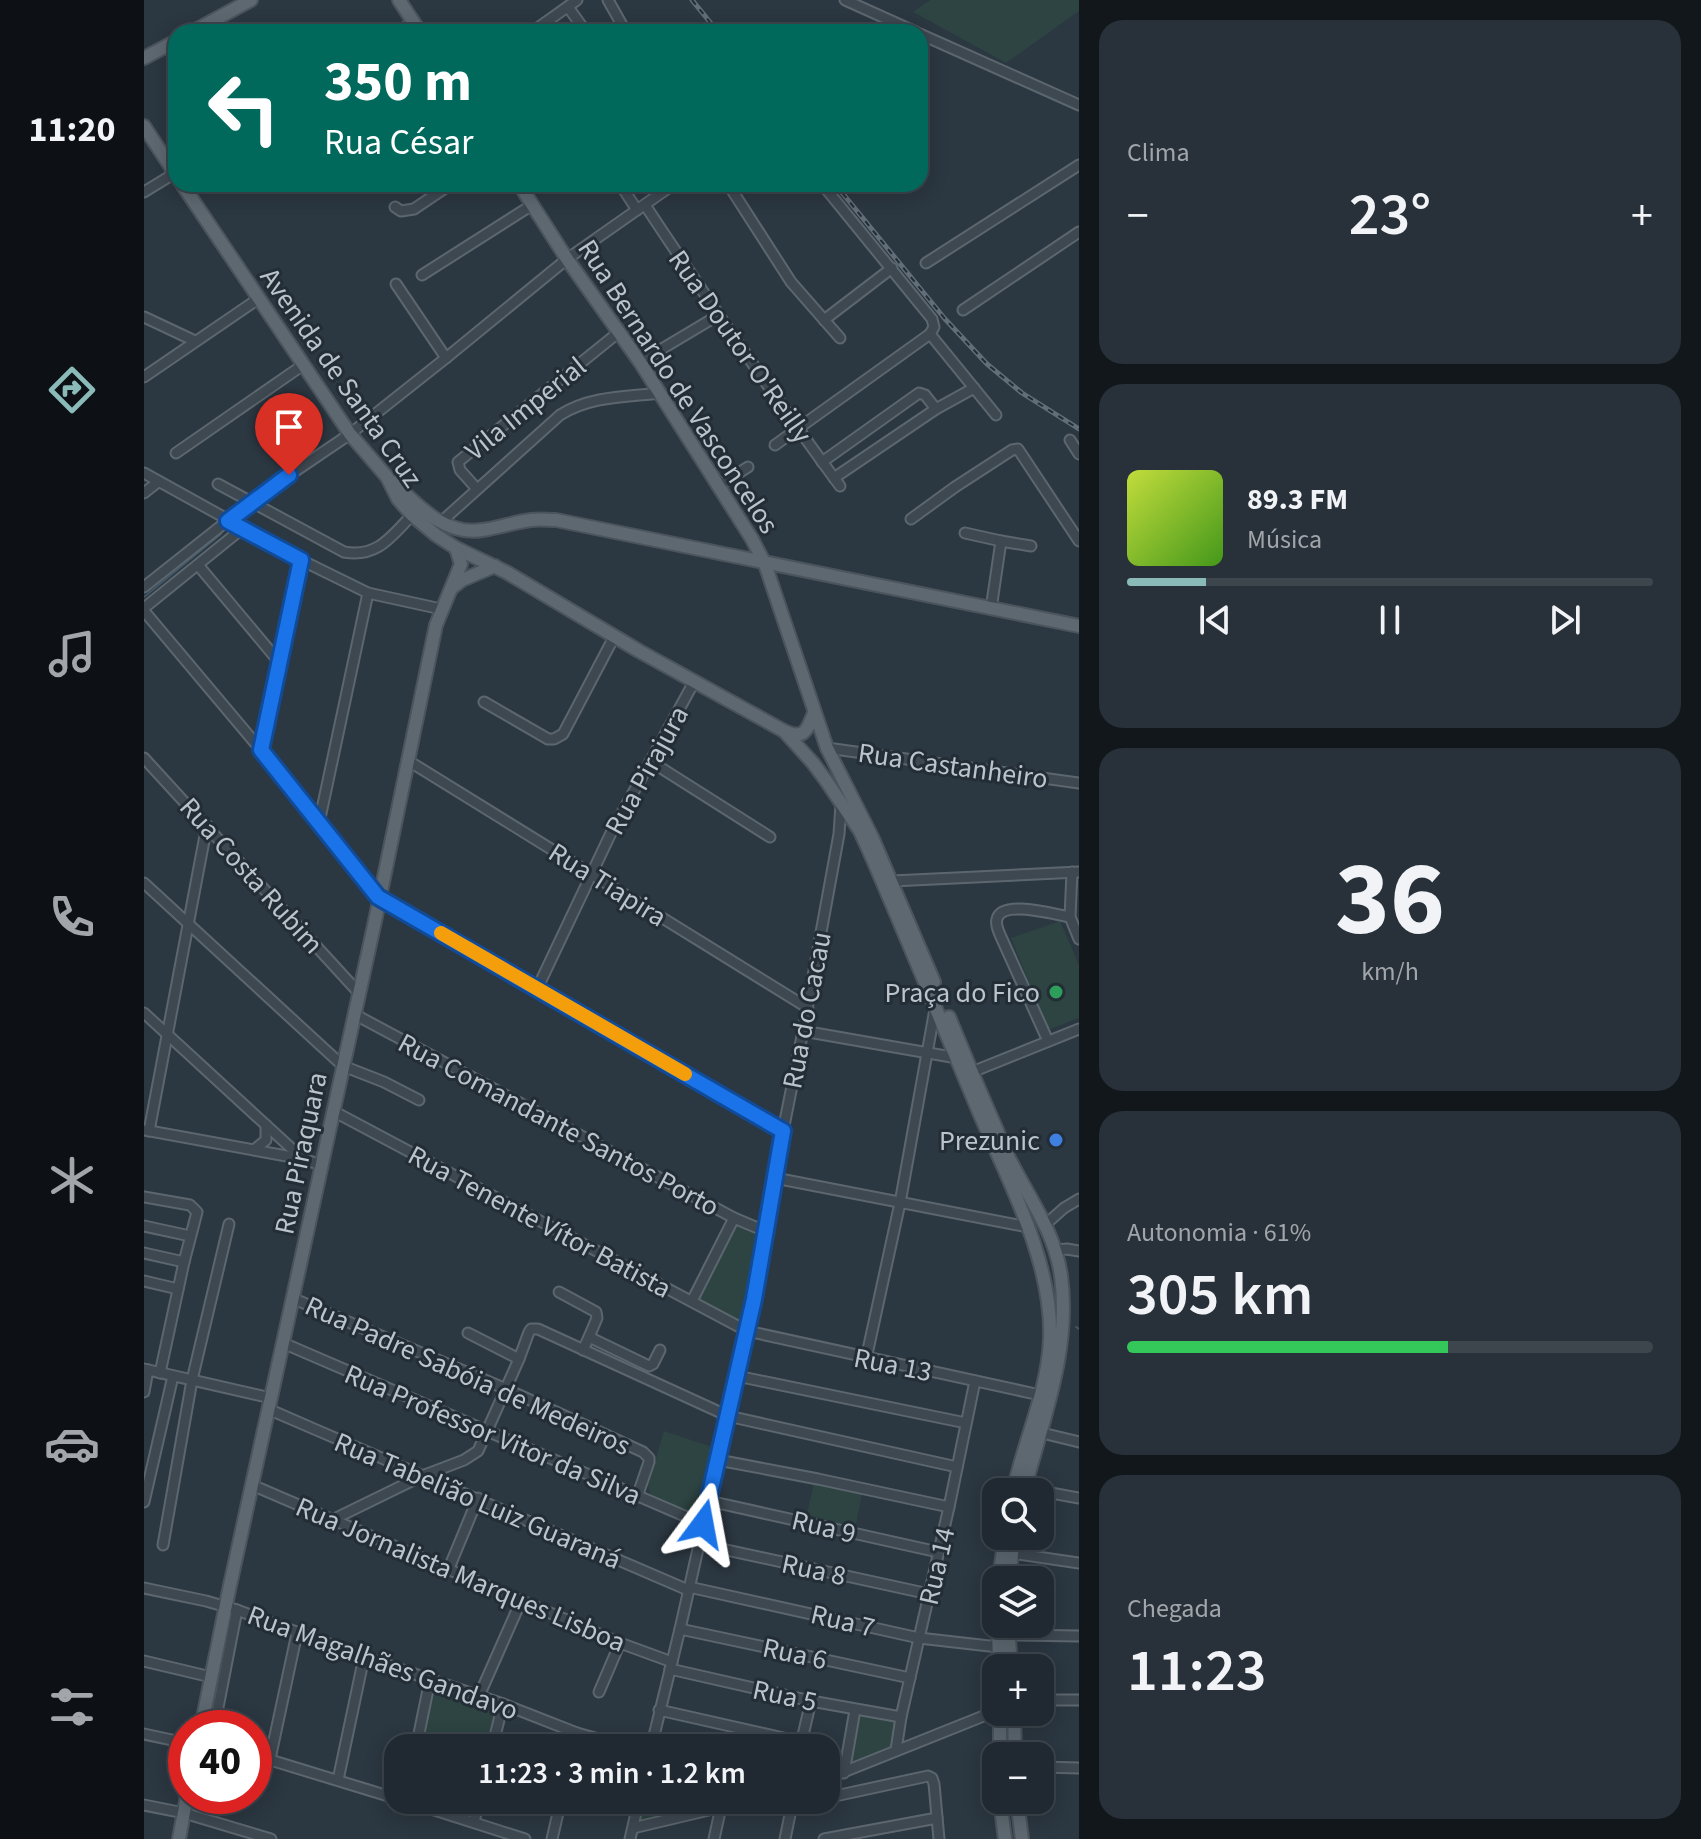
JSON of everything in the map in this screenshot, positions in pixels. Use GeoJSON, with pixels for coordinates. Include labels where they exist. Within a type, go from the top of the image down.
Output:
{"type":"FeatureCollection","features":[{"type":"Feature","properties":{"kind":"main road"},"geometry":{"type":"LineString","coordinates":[[207,24],[251,0]]}},
{"type":"Feature","properties":{"kind":"main road"},"geometry":{"type":"LineString","coordinates":[[399,0],[415,24]]}},
{"type":"Feature","properties":{"kind":"main road"},"geometry":{"type":"LineString","coordinates":[[144,58],[168,45]]}},
{"type":"Feature","properties":{"kind":"main road","name":"Avenida de Santa Cruz"},"geometry":{"type":"LineString","coordinates":[[144,126],[168,160]]}},
{"type":"Feature","properties":{"kind":"main road","name":"Avenida de Santa Cruz"},"geometry":{"type":"LineString","coordinates":[[189,192],[350,434],[387,477],[398,499],[412,515],[443,528],[453,546],[544,593],[614,637],[784,731],[808,758],[860,831],[1028,1227],[1046,1285]]}},
{"type":"Feature","properties":{"kind":"main road","name":"Rua Bernardo de Vasconcelos"},"geometry":{"type":"LineString","coordinates":[[524,192],[640,362],[765,564],[827,748],[892,881],[1011,1162],[1046,1224],[1056,1250],[1062,1285],[1060,1345],[1042,1433],[1025,1478]]}},
{"type":"Feature","properties":{"kind":"main road"},"geometry":{"type":"LineString","coordinates":[[387,477],[443,528],[481,531],[530,520],[556,520],[1079,626]]}},
{"type":"Feature","properties":{"kind":"main road"},"geometry":{"type":"LineString","coordinates":[[738,558],[749,551],[752,539]]}},
{"type":"Feature","properties":{"kind":"main road","name":"Rua Piraquara"},"geometry":{"type":"LineString","coordinates":[[205,1710],[231,1608],[252,1485],[407,760],[441,609],[461,564],[453,546]]}},
{"type":"Feature","properties":{"kind":"main road"},"geometry":{"type":"LineString","coordinates":[[451,590],[462,580],[495,566]]}},
{"type":"Feature","properties":{"kind":"main road"},"geometry":{"type":"LineString","coordinates":[[784,731],[803,733],[809,728],[814,713]]}},
{"type":"Feature","properties":{"kind":"main road"},"geometry":{"type":"LineString","coordinates":[[808,758],[815,747],[827,748]]}},
{"type":"Feature","properties":{"kind":"main road"},"geometry":{"type":"LineString","coordinates":[[1023,1478],[1045,1377],[1050,1338],[1045,1259],[1047,1254],[1056,1250]]}},
{"type":"Feature","properties":{"kind":"main road"},"geometry":{"type":"LineString","coordinates":[[1010,1566],[1012,1550]]}},
{"type":"Feature","properties":{"kind":"main road"},"geometry":{"type":"LineString","coordinates":[[998,1638],[998,1654]]}},
{"type":"Feature","properties":{"kind":"main road"},"geometry":{"type":"LineString","coordinates":[[179,1839],[184,1814]]}},
{"type":"Feature","properties":{"kind":"main road"},"geometry":{"type":"LineString","coordinates":[[1002,1814],[1005,1839]]}},
{"type":"Feature","properties":{"kind":"main road"},"geometry":{"type":"LineString","coordinates":[[1019,1814],[1022,1839]]}},
{"type":"Feature","properties":{"kind":"street"},"geometry":{"type":"LineString","coordinates":[[544,24],[577,0]]}},
{"type":"Feature","properties":{"kind":"street"},"geometry":{"type":"LineString","coordinates":[[608,0],[622,24]]}},
{"type":"Feature","properties":{"kind":"street"},"geometry":{"type":"LineString","coordinates":[[845,0],[898,24]]}},
{"type":"Feature","properties":{"kind":"street"},"geometry":{"type":"LineString","coordinates":[[568,7],[580,24]]}},
{"type":"Feature","properties":{"kind":"street"},"geometry":{"type":"LineString","coordinates":[[928,37],[1079,105]]}},
{"type":"Feature","properties":{"kind":"street"},"geometry":{"type":"LineString","coordinates":[[926,263],[1079,165]]}},
{"type":"Feature","properties":{"kind":"street"},"geometry":{"type":"LineString","coordinates":[[144,192],[168,177]]}},
{"type":"Feature","properties":{"kind":"street"},"geometry":{"type":"LineString","coordinates":[[395,207],[401,211],[414,209],[439,192]]}},
{"type":"Feature","properties":{"kind":"street","name":"Rua Doutor O'Reilly"},"geometry":{"type":"LineString","coordinates":[[627,192],[837,482],[936,409]]}},
{"type":"Feature","properties":{"kind":"street"},"geometry":{"type":"LineString","coordinates":[[144,587],[249,504],[350,434],[567,259],[663,192]]}},
{"type":"Feature","properties":{"kind":"street"},"geometry":{"type":"LineString","coordinates":[[733,192],[791,282],[840,338]]}},
{"type":"Feature","properties":{"kind":"street"},"geometry":{"type":"LineString","coordinates":[[775,445],[930,334],[934,327],[932,319],[829,192]]}},
{"type":"Feature","properties":{"kind":"street"},"geometry":{"type":"LineString","coordinates":[[422,275],[532,205]]}},
{"type":"Feature","properties":{"kind":"street"},"geometry":{"type":"LineString","coordinates":[[963,310],[1079,232]]}},
{"type":"Feature","properties":{"kind":"street"},"geometry":{"type":"LineString","coordinates":[[824,320],[892,268]]}},
{"type":"Feature","properties":{"kind":"street"},"geometry":{"type":"LineString","coordinates":[[396,284],[446,358]]}},
{"type":"Feature","properties":{"kind":"street"},"geometry":{"type":"LineString","coordinates":[[144,377],[258,299]]}},
{"type":"Feature","properties":{"kind":"street"},"geometry":{"type":"LineString","coordinates":[[640,362],[717,316]]}},
{"type":"Feature","properties":{"kind":"street"},"geometry":{"type":"LineString","coordinates":[[144,317],[195,341]]}},
{"type":"Feature","properties":{"kind":"street","name":"Vila Imperial"},"geometry":{"type":"LineString","coordinates":[[477,489],[460,470],[458,462],[619,332]]}},
{"type":"Feature","properties":{"kind":"street"},"geometry":{"type":"LineString","coordinates":[[930,334],[996,415]]}},
{"type":"Feature","properties":{"kind":"street"},"geometry":{"type":"LineString","coordinates":[[176,453],[303,365]]}},
{"type":"Feature","properties":{"kind":"street"},"geometry":{"type":"LineString","coordinates":[[822,462],[919,393],[925,395],[936,409],[974,388]]}},
{"type":"Feature","properties":{"kind":"street"},"geometry":{"type":"LineString","coordinates":[[443,528],[477,489],[560,415],[585,402],[660,393]]}},
{"type":"Feature","properties":{"kind":"street"},"geometry":{"type":"LineString","coordinates":[[1070,440],[1079,454]]}},
{"type":"Feature","properties":{"kind":"street"},"geometry":{"type":"LineString","coordinates":[[911,519],[976,473],[1018,449],[1078,538]]}},
{"type":"Feature","properties":{"kind":"street"},"geometry":{"type":"LineString","coordinates":[[718,486],[748,467]]}},
{"type":"Feature","properties":{"kind":"street"},"geometry":{"type":"LineString","coordinates":[[144,473],[301,560],[368,593],[441,609]]}},
{"type":"Feature","properties":{"kind":"street"},"geometry":{"type":"LineString","coordinates":[[144,493],[158,482]]}},
{"type":"Feature","properties":{"kind":"street"},"geometry":{"type":"LineString","coordinates":[[218,484],[249,504],[344,552],[357,554],[377,548],[412,515]]}},
{"type":"Feature","properties":{"kind":"street"},"geometry":{"type":"LineString","coordinates":[[243,528],[144,610],[378,897],[783,1131]]}},
{"type":"Feature","properties":{"kind":"street"},"geometry":{"type":"LineString","coordinates":[[965,533],[1031,546]]}},
{"type":"Feature","properties":{"kind":"street"},"geometry":{"type":"LineString","coordinates":[[991,609],[1001,541]]}},
{"type":"Feature","properties":{"kind":"street"},"geometry":{"type":"LineString","coordinates":[[261,750],[301,560]]}},
{"type":"Feature","properties":{"kind":"street"},"geometry":{"type":"LineString","coordinates":[[198,565],[280,663]]}},
{"type":"Feature","properties":{"kind":"street"},"geometry":{"type":"LineString","coordinates":[[319,823],[368,593]]}},
{"type":"Feature","properties":{"kind":"street"},"geometry":{"type":"LineString","coordinates":[[484,702],[548,739],[559,737],[614,637]]}},
{"type":"Feature","properties":{"kind":"street","name":"Rua Pirajura"},"geometry":{"type":"LineString","coordinates":[[537,989],[591,873],[694,682]]}},
{"type":"Feature","properties":{"kind":"street","name":"Rua Castanheiro"},"geometry":{"type":"LineString","coordinates":[[827,748],[1079,783]]}},
{"type":"Feature","properties":{"kind":"street","name":"Rua Costa Rubim"},"geometry":{"type":"LineString","coordinates":[[144,758],[359,993]]}},
{"type":"Feature","properties":{"kind":"street","name":"Rua Tiapira"},"geometry":{"type":"LineString","coordinates":[[407,760],[808,1008]]}},
{"type":"Feature","properties":{"kind":"street"},"geometry":{"type":"LineString","coordinates":[[650,761],[770,837]]}},
{"type":"Feature","properties":{"kind":"street","name":"Rua do Cacau"},"geometry":{"type":"LineString","coordinates":[[654,1734],[747,1331],[839,834],[841,801]]}},
{"type":"Feature","properties":{"kind":"street"},"geometry":{"type":"LineString","coordinates":[[207,825],[146,1130],[321,1165]]}},
{"type":"Feature","properties":{"kind":"street"},"geometry":{"type":"LineString","coordinates":[[839,834],[848,830],[860,831]]}},
{"type":"Feature","properties":{"kind":"street"},"geometry":{"type":"LineString","coordinates":[[892,881],[1075,872],[1070,917],[1079,939]]}},
{"type":"Feature","properties":{"kind":"street"},"geometry":{"type":"LineString","coordinates":[[144,883],[343,1066],[419,1100]]}},
{"type":"Feature","properties":{"kind":"street"},"geometry":{"type":"LineString","coordinates":[[1048,1041],[996,921],[999,914],[1008,909],[1029,909],[1070,917]]}},
{"type":"Feature","properties":{"kind":"street"},"geometry":{"type":"LineString","coordinates":[[866,1359],[900,1203],[935,1006]]}},
{"type":"Feature","properties":{"kind":"street"},"geometry":{"type":"LineString","coordinates":[[144,1013],[303,1159]]}},
{"type":"Feature","properties":{"kind":"street","name":"Rua Comandante Santos Porto"},"geometry":{"type":"LineString","coordinates":[[354,1014],[734,1218],[765,1231]]}},
{"type":"Feature","properties":{"kind":"street"},"geometry":{"type":"LineString","coordinates":[[972,1072],[1079,1029]]}},
{"type":"Feature","properties":{"kind":"street"},"geometry":{"type":"LineString","coordinates":[[803,1031],[957,1058]]}},
{"type":"Feature","properties":{"kind":"street","name":"Rua Tenente Vítor Batista"},"geometry":{"type":"LineString","coordinates":[[333,1111],[747,1331]]}},
{"type":"Feature","properties":{"kind":"street"},"geometry":{"type":"LineString","coordinates":[[254,1150],[266,1140],[266,1125]]}},
{"type":"Feature","properties":{"kind":"street"},"geometry":{"type":"LineString","coordinates":[[775,1178],[1028,1227]]}},
{"type":"Feature","properties":{"kind":"street"},"geometry":{"type":"LineString","coordinates":[[144,1197],[190,1205],[196,1209],[160,1373]]}},
{"type":"Feature","properties":{"kind":"street"},"geometry":{"type":"LineString","coordinates":[[1046,1224],[1079,1199]]}},
{"type":"Feature","properties":{"kind":"street"},"geometry":{"type":"LineString","coordinates":[[692,1301],[734,1218]]}},
{"type":"Feature","properties":{"kind":"street"},"geometry":{"type":"LineString","coordinates":[[163,1545],[192,1380],[229,1224]]}},
{"type":"Feature","properties":{"kind":"street"},"geometry":{"type":"LineString","coordinates":[[144,1226],[190,1236]]}},
{"type":"Feature","properties":{"kind":"street"},"geometry":{"type":"LineString","coordinates":[[1056,1250],[1079,1251]]}},
{"type":"Feature","properties":{"kind":"street"},"geometry":{"type":"LineString","coordinates":[[144,1253],[184,1262]]}},
{"type":"Feature","properties":{"kind":"street"},"geometry":{"type":"LineString","coordinates":[[144,1281],[178,1289]]}},
{"type":"Feature","properties":{"kind":"street"},"geometry":{"type":"LineString","coordinates":[[559,1292],[596,1312],[597,1318],[583,1350]]}},
{"type":"Feature","properties":{"kind":"street","name":"Rua Padre Sabóia de Medeiros"},"geometry":{"type":"LineString","coordinates":[[292,1298],[506,1389],[646,1455],[649,1465],[637,1497]]}},
{"type":"Feature","properties":{"kind":"street"},"geometry":{"type":"LineString","coordinates":[[334,1519],[478,1451],[529,1332],[534,1329],[728,1416],[957,1467]]}},
{"type":"Feature","properties":{"kind":"street","name":"Rua 13"},"geometry":{"type":"LineString","coordinates":[[747,1331],[1040,1395]]}},
{"type":"Feature","properties":{"kind":"street"},"geometry":{"type":"LineString","coordinates":[[468,1333],[519,1359]]}},
{"type":"Feature","properties":{"kind":"street"},"geometry":{"type":"LineString","coordinates":[[589,1337],[649,1366],[660,1350]]}},
{"type":"Feature","properties":{"kind":"street","name":"Rua Professor Vitor da Silva"},"geometry":{"type":"LineString","coordinates":[[283,1343],[703,1524]]}},
{"type":"Feature","properties":{"kind":"street"},"geometry":{"type":"LineString","coordinates":[[144,1392],[146,1370]]}},
{"type":"Feature","properties":{"kind":"street","name":"Rua Tabelião Luiz Guaraná"},"geometry":{"type":"LineString","coordinates":[[146,1370],[192,1380],[269,1404],[422,1476],[689,1588]]}},
{"type":"Feature","properties":{"kind":"street"},"geometry":{"type":"LineString","coordinates":[[144,1502],[173,1376]]}},
{"type":"Feature","properties":{"kind":"street"},"geometry":{"type":"LineString","coordinates":[[737,1376],[966,1423]]}},
{"type":"Feature","properties":{"kind":"street","name":"Rua 14"},"geometry":{"type":"LineString","coordinates":[[896,1750],[975,1381]]}},
{"type":"Feature","properties":{"kind":"street"},"geometry":{"type":"LineString","coordinates":[[1042,1433],[1079,1442]]}},
{"type":"Feature","properties":{"kind":"street"},"geometry":{"type":"LineString","coordinates":[[718,1460],[949,1507]]}},
{"type":"Feature","properties":{"kind":"street","name":"Rua Jornalista Marques Lisboa"},"geometry":{"type":"LineString","coordinates":[[252,1485],[671,1666]]}},
{"type":"Feature","properties":{"kind":"street"},"geometry":{"type":"LineString","coordinates":[[1054,1495],[1079,1498]]}},
{"type":"Feature","properties":{"kind":"street"},"geometry":{"type":"LineString","coordinates":[[449,1568],[478,1498]]}},
{"type":"Feature","properties":{"kind":"street","name":"Rua 9"},"geometry":{"type":"LineString","coordinates":[[709,1501],[938,1552]]}},
{"type":"Feature","properties":{"kind":"street","name":"Rua 8"},"geometry":{"type":"LineString","coordinates":[[699,1544],[929,1594]]}},
{"type":"Feature","properties":{"kind":"street"},"geometry":{"type":"LineString","coordinates":[[1011,1553],[1079,1563]]}},
{"type":"Feature","properties":{"kind":"street","name":"Rua Magalhães Gandavo"},"geometry":{"type":"LineString","coordinates":[[144,1588],[231,1608],[581,1734]]}},
{"type":"Feature","properties":{"kind":"street","name":"Rua 7"},"geometry":{"type":"LineString","coordinates":[[689,1588],[919,1638],[998,1647]]}},
{"type":"Feature","properties":{"kind":"street"},"geometry":{"type":"LineString","coordinates":[[479,1696],[521,1601]]}},
{"type":"Feature","properties":{"kind":"street"},"geometry":{"type":"LineString","coordinates":[[217,1710],[231,1608]]}},
{"type":"Feature","properties":{"kind":"street","name":"Rua 6"},"geometry":{"type":"LineString","coordinates":[[680,1629],[910,1678]]}},
{"type":"Feature","properties":{"kind":"street"},"geometry":{"type":"LineString","coordinates":[[272,1750],[297,1633]]}},
{"type":"Feature","properties":{"kind":"street"},"geometry":{"type":"LineString","coordinates":[[1054,1634],[1079,1636]]}},
{"type":"Feature","properties":{"kind":"street"},"geometry":{"type":"LineString","coordinates":[[599,1692],[620,1643]]}},
{"type":"Feature","properties":{"kind":"street"},"geometry":{"type":"LineString","coordinates":[[338,1780],[364,1657]]}},
{"type":"Feature","properties":{"kind":"street"},"geometry":{"type":"LineString","coordinates":[[144,1661],[211,1677]]}},
{"type":"Feature","properties":{"kind":"street","name":"Rua 5"},"geometry":{"type":"LineString","coordinates":[[671,1666],[811,1701],[901,1717]]}},
{"type":"Feature","properties":{"kind":"street"},"geometry":{"type":"LineString","coordinates":[[419,1734],[430,1680]]}},
{"type":"Feature","properties":{"kind":"street"},"geometry":{"type":"LineString","coordinates":[[1054,1700],[1079,1700]]}},
{"type":"Feature","properties":{"kind":"street"},"geometry":{"type":"LineString","coordinates":[[804,1734],[811,1701]]}},
{"type":"Feature","properties":{"kind":"street"},"geometry":{"type":"LineString","coordinates":[[496,1734],[503,1704]]}},
{"type":"Feature","properties":{"kind":"street"},"geometry":{"type":"LineString","coordinates":[[659,1710],[756,1734]]}},
{"type":"Feature","properties":{"kind":"street"},"geometry":{"type":"LineString","coordinates":[[844,1773],[855,1710]]}},
{"type":"Feature","properties":{"kind":"street"},"geometry":{"type":"LineString","coordinates":[[840,1774],[982,1717]]}},
{"type":"Feature","properties":{"kind":"street"},"geometry":{"type":"LineString","coordinates":[[144,1734],[168,1739]]}},
{"type":"Feature","properties":{"kind":"street"},"geometry":{"type":"LineString","coordinates":[[272,1760],[384,1794]]}},
{"type":"Feature","properties":{"kind":"street"},"geometry":{"type":"LineString","coordinates":[[1054,1767],[1079,1768]]}},
{"type":"Feature","properties":{"kind":"street"},"geometry":{"type":"LineString","coordinates":[[840,1795],[928,1776],[933,1780],[939,1839]]}},
{"type":"Feature","properties":{"kind":"street"},"geometry":{"type":"LineString","coordinates":[[144,1805],[168,1810]]}},
{"type":"Feature","properties":{"kind":"street"},"geometry":{"type":"LineString","coordinates":[[187,1814],[271,1839]]}},
{"type":"Feature","properties":{"kind":"street"},"geometry":{"type":"LineString","coordinates":[[448,1814],[525,1839]]}},
{"type":"Feature","properties":{"kind":"street"},"geometry":{"type":"LineString","coordinates":[[474,1822],[476,1814]]}},
{"type":"Feature","properties":{"kind":"street"},"geometry":{"type":"LineString","coordinates":[[552,1839],[558,1814]]}},
{"type":"Feature","properties":{"kind":"street"},"geometry":{"type":"LineString","coordinates":[[630,1839],[636,1814]]}},
{"type":"Feature","properties":{"kind":"street"},"geometry":{"type":"LineString","coordinates":[[633,1828],[692,1814]]}},
{"type":"Feature","properties":{"kind":"street"},"geometry":{"type":"LineString","coordinates":[[714,1839],[719,1814]]}},
{"type":"Feature","properties":{"kind":"street"},"geometry":{"type":"LineString","coordinates":[[785,1839],[790,1814]]}},
{"type":"Feature","properties":{"kind":"street"},"geometry":{"type":"LineString","coordinates":[[824,1839],[937,1818]]}},
{"type":"Feature","properties":{"kind":"green space"},"geometry":{"type":"Polygon","coordinates":[[[930,0],[1079,0],[1079,11],[1006,63],[913,12],[930,0]]]}},
{"type":"Feature","properties":{"kind":"green space","name":"Praça do Fico"},"geometry":{"type":"Polygon","coordinates":[[[1060,921],[1079,965],[1079,1018],[1048,1030],[1011,938],[1060,921]]]}},
{"type":"Feature","properties":{"kind":"green space"},"geometry":{"type":"Polygon","coordinates":[[[736,1224],[762,1235],[745,1326],[697,1299],[736,1224]]]}},
{"type":"Feature","properties":{"kind":"green space"},"geometry":{"type":"Polygon","coordinates":[[[664,1431],[715,1448],[699,1510],[694,1514],[688,1515],[664,1505],[650,1492],[648,1486],[664,1431]]]}},
{"type":"Feature","properties":{"kind":"green space"},"geometry":{"type":"Polygon","coordinates":[[[814,1483],[862,1493],[855,1530],[806,1518],[814,1483]]]}},
{"type":"Feature","properties":{"kind":"green space"},"geometry":{"type":"Polygon","coordinates":[[[434,1688],[498,1707],[491,1734],[424,1734],[434,1688]]]}},
{"type":"Feature","properties":{"kind":"green space"},"geometry":{"type":"Polygon","coordinates":[[[855,1714],[898,1719],[892,1749],[848,1765],[855,1714]]]}},
{"type":"Feature","properties":{"kind":"green space"},"geometry":{"type":"Polygon","coordinates":[[[640,1814],[676,1814],[639,1822],[640,1814]]]}},
{"type":"Feature","properties":{"kind":"waterway"},"geometry":{"type":"LineString","coordinates":[[238,519],[242,516]]}},
{"type":"Feature","properties":{"kind":"waterway"},"geometry":{"type":"LineString","coordinates":[[144,597],[221,534]]}},
{"type":"Feature","properties":{"kind":"railway"},"geometry":{"type":"LineString","coordinates":[[692,0],[712,24]]}},
{"type":"Feature","properties":{"kind":"railway"},"geometry":{"type":"LineString","coordinates":[[842,192],[945,319],[987,364],[1022,393],[1079,429]]}},
{"type":"Feature","properties":{"kind":"slow traffic"},"geometry":{"type":"LineString","coordinates":[[441,933],[685,1074]]}},
{"type":"Feature","properties":{"kind":"place","name":"Praça do Fico"},"geometry":{"type":"Point","coordinates":[1056,992]}},
{"type":"Feature","properties":{"kind":"place","name":"Prezunic"},"geometry":{"type":"Point","coordinates":[1056,1140]}},
{"type":"Feature","properties":{"kind":"route"},"geometry":{"type":"LineString","coordinates":[[289,475],[228,521],[301,560],[261,750],[378,897],[783,1131],[754,1299],[703,1524]]}}]}
